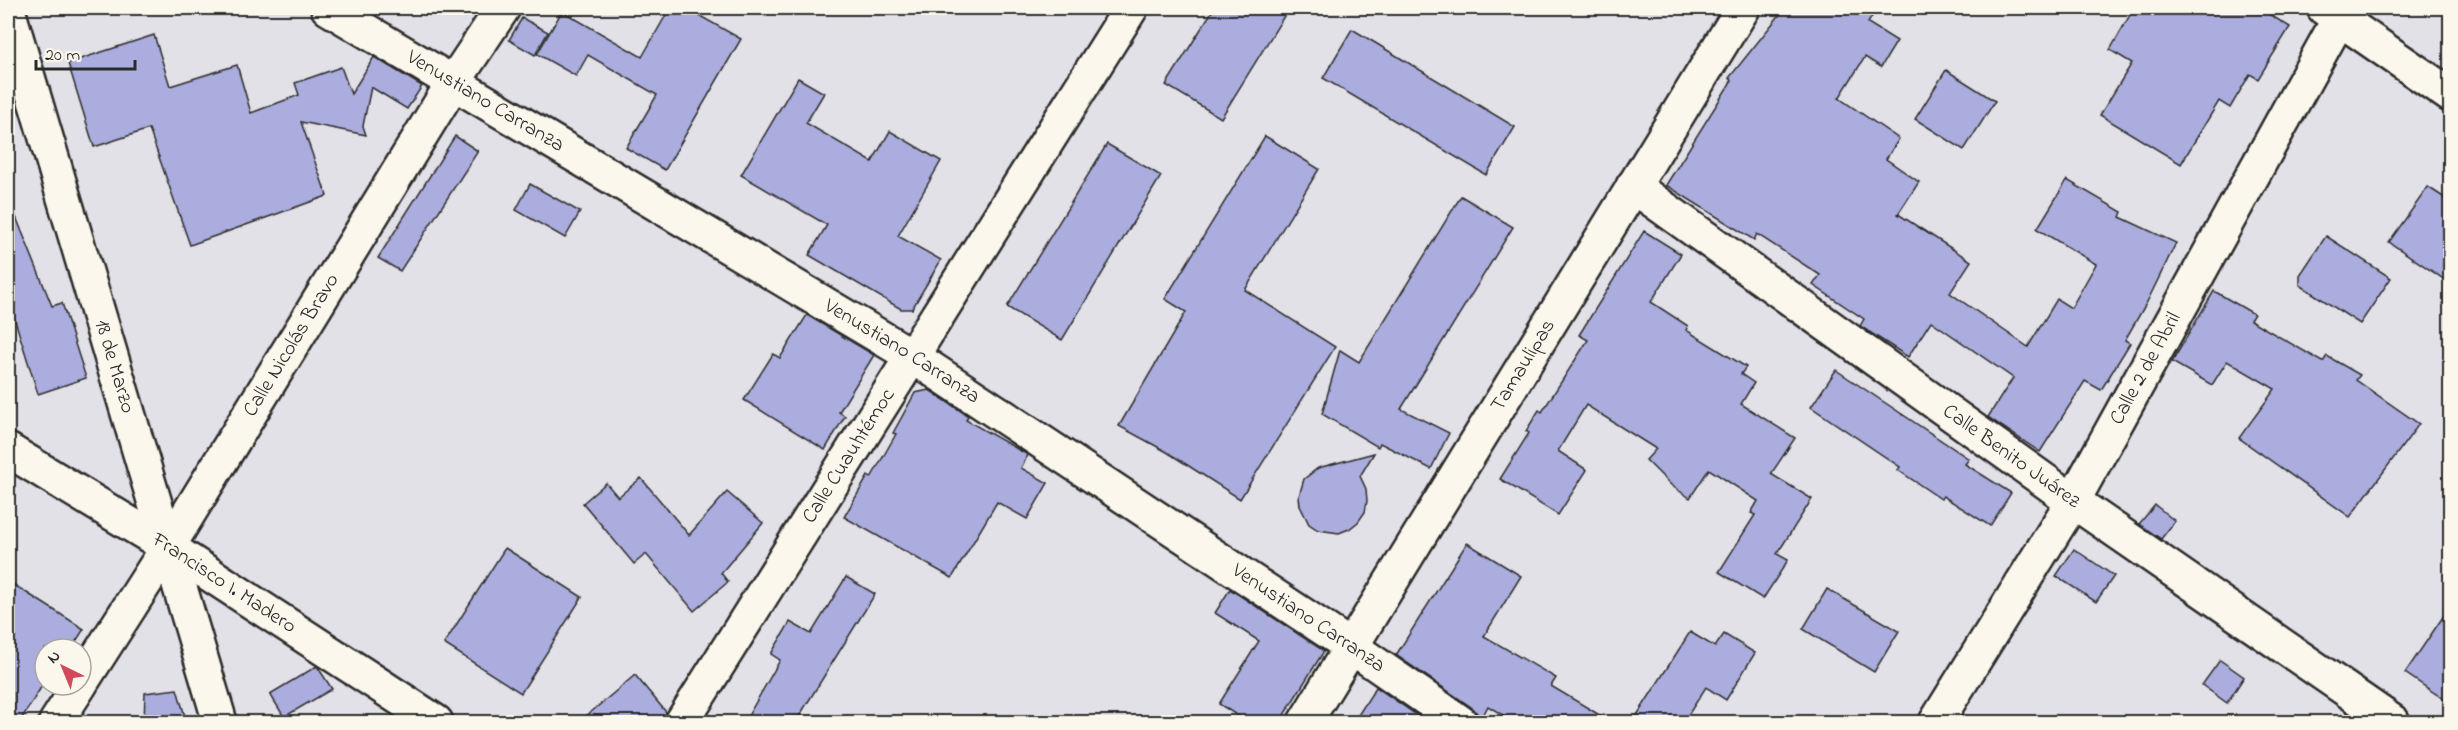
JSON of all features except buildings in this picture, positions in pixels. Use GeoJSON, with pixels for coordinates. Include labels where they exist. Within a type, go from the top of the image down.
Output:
{"type":"FeatureCollection","features":[{"type":"Feature","properties":{"kind":"street","name":"Venustiano Carranza"},"geometry":{"type":"LineString","coordinates":[[328,8],[912,356],[1350,646],[1460,723]]}},
{"type":"Feature","properties":{"kind":"street","name":"Calle Nicolás Bravo"},"geometry":{"type":"LineString","coordinates":[[93,664],[168,547],[453,83],[502,8]]}},
{"type":"Feature","properties":{"kind":"street","name":"Calle Cuauhtémoc"},"geometry":{"type":"LineString","coordinates":[[682,723],[1131,8]]}},
{"type":"Feature","properties":{"kind":"street","name":"Tamaulipas"},"geometry":{"type":"LineString","coordinates":[[1305,723],[1350,646],[1743,8]]}},
{"type":"Feature","properties":{"kind":"street","name":"18 de Marzo"},"geometry":{"type":"LineString","coordinates":[[8,9],[220,723]]}},
{"type":"Feature","properties":{"kind":"street"},"geometry":{"type":"LineString","coordinates":[[2336,11],[2451,95]]}},
{"type":"Feature","properties":{"kind":"street","name":"Calle 2 de Abril"},"geometry":{"type":"LineString","coordinates":[[1936,723],[2073,501],[2336,11]]}},
{"type":"Feature","properties":{"kind":"street","name":"Calle Benito Juárez"},"geometry":{"type":"LineString","coordinates":[[1633,186],[2073,501],[2393,723]]}},
{"type":"Feature","properties":{"kind":"street","name":"Francisco I. Madero"},"geometry":{"type":"LineString","coordinates":[[8,450],[168,547],[436,723]]}},
{"type":"Feature","properties":{"kind":"street","name":"Calle Nicolás Bravo"},"geometry":{"type":"LineString","coordinates":[[56,723],[72,697]]}}]}
